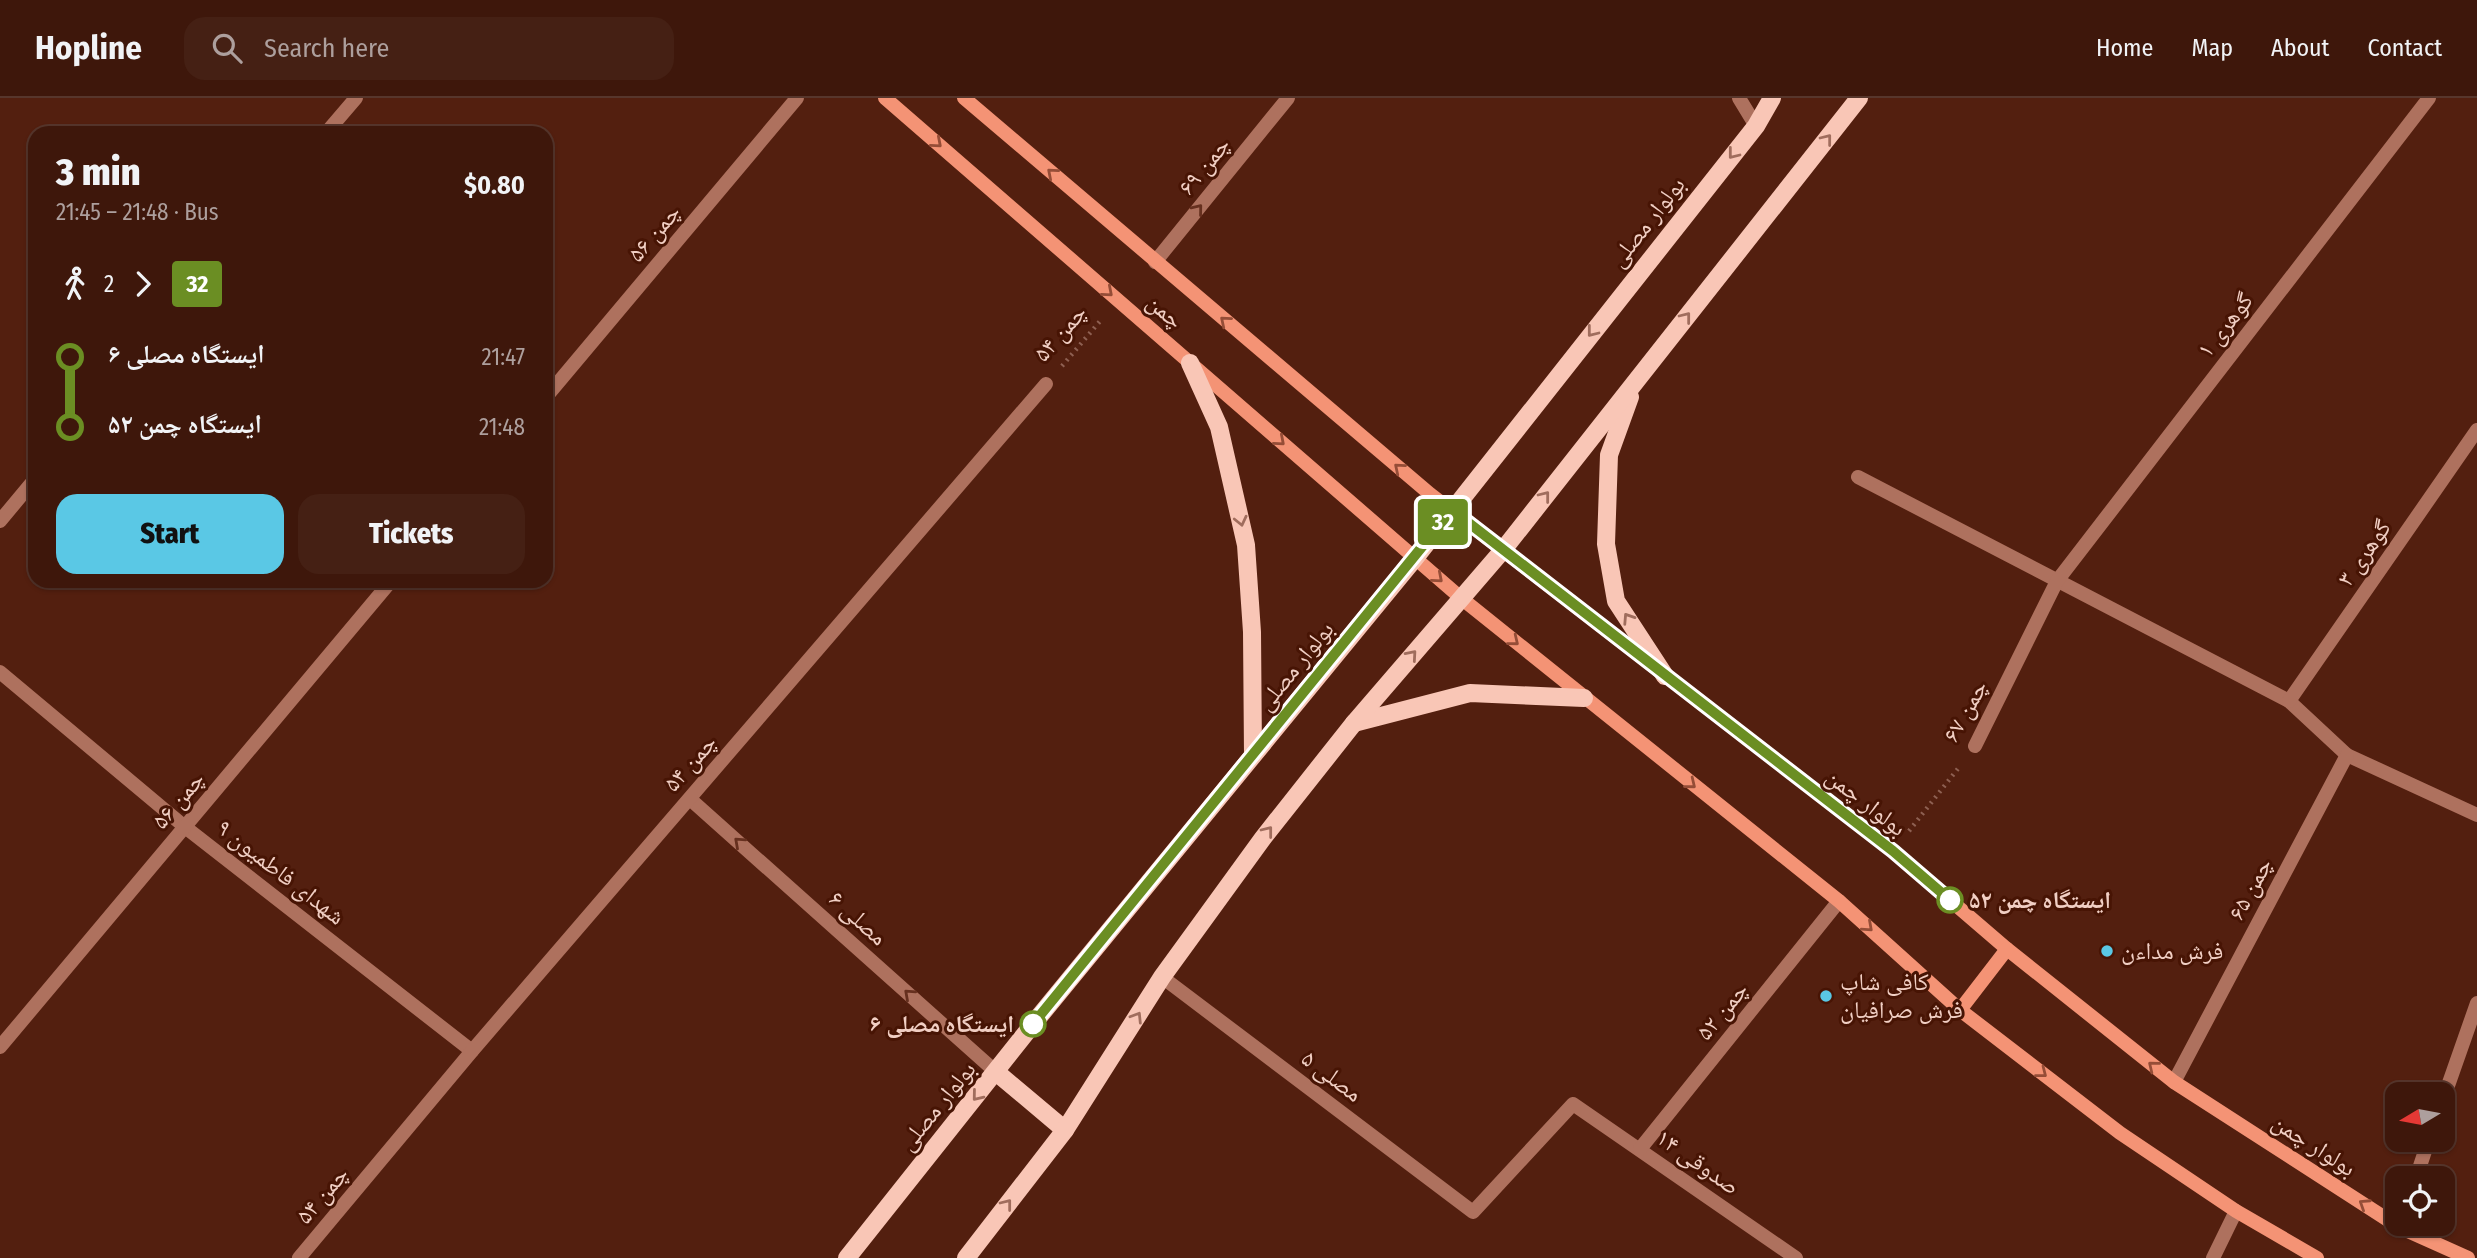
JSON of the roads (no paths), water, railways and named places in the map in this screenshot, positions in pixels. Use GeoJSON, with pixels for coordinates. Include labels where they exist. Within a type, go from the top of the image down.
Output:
{"type":"FeatureCollection","features":[{"type":"Feature","properties":{"kind":"main road","name":"چمن"},"geometry":{"type":"LineString","coordinates":[[885,98],[1461,598]]}},
{"type":"Feature","properties":{"kind":"main road","name":"چمن"},"geometry":{"type":"LineString","coordinates":[[964,98],[1452,510]]}},
{"type":"Feature","properties":{"kind":"main road","name":"بولوار مصلی"},"geometry":{"type":"LineString","coordinates":[[847,1258],[1415,558],[1756,126],[1772,98]]}},
{"type":"Feature","properties":{"kind":"main road"},"geometry":{"type":"LineString","coordinates":[[965,1258],[1065,1130],[1162,977],[1263,838],[1354,723],[1503,550],[1859,98]]}},
{"type":"Feature","properties":{"kind":"main road"},"geometry":{"type":"LineString","coordinates":[[1190,363],[1219,427],[1246,545],[1252,632],[1253,755]]}},
{"type":"Feature","properties":{"kind":"main road"},"geometry":{"type":"LineString","coordinates":[[1636,380],[1609,454],[1606,544],[1616,601],[1665,676]]}},
{"type":"Feature","properties":{"kind":"main road","name":"بولوار چمن"},"geometry":{"type":"LineString","coordinates":[[1452,510],[1893,851],[2007,949],[2174,1082],[2385,1216]]}},
{"type":"Feature","properties":{"kind":"main road"},"geometry":{"type":"LineString","coordinates":[[1461,598],[1839,901],[1960,1010],[2120,1133],[2236,1211],[2317,1258]]}},
{"type":"Feature","properties":{"kind":"main road"},"geometry":{"type":"LineString","coordinates":[[1354,723],[1470,693],[1584,698]]}},
{"type":"Feature","properties":{"kind":"main road"},"geometry":{"type":"LineString","coordinates":[[1960,1010],[2007,949]]}},
{"type":"Feature","properties":{"kind":"main road"},"geometry":{"type":"LineString","coordinates":[[996,1072],[1065,1130]]}},
{"type":"Feature","properties":{"kind":"main road","name":"بولوار چمن"},"geometry":{"type":"LineString","coordinates":[[2423,1236],[2468,1258]]}},
{"type":"Feature","properties":{"kind":"street"},"geometry":{"type":"LineString","coordinates":[[332,126],[356,98]]}},
{"type":"Feature","properties":{"kind":"street","name":"چمن ۵۶"},"geometry":{"type":"LineString","coordinates":[[553,389],[797,98]]}},
{"type":"Feature","properties":{"kind":"street","name":"چمن ۶۹"},"geometry":{"type":"LineString","coordinates":[[1155,262],[1288,98]]}},
{"type":"Feature","properties":{"kind":"street"},"geometry":{"type":"LineString","coordinates":[[1739,98],[1756,126]]}},
{"type":"Feature","properties":{"kind":"street","name":"گوهری ۱"},"geometry":{"type":"LineString","coordinates":[[2057,581],[2429,98]]}},
{"type":"Feature","properties":{"kind":"street","name":"چمن ۵۴"},"geometry":{"type":"LineString","coordinates":[[299,1258],[471,1051],[1046,384]]}},
{"type":"Feature","properties":{"kind":"street","name":"گوهری ۳"},"geometry":{"type":"LineString","coordinates":[[2289,701],[2477,430]]}},
{"type":"Feature","properties":{"kind":"street"},"geometry":{"type":"LineString","coordinates":[[1858,477],[2289,701],[2347,755],[2477,815]]}},
{"type":"Feature","properties":{"kind":"street"},"geometry":{"type":"LineString","coordinates":[[0,521],[28,487]]}},
{"type":"Feature","properties":{"kind":"street","name":"چمن ۶۷"},"geometry":{"type":"LineString","coordinates":[[1975,747],[2057,581]]}},
{"type":"Feature","properties":{"kind":"street","name":"چمن ۵۶"},"geometry":{"type":"LineString","coordinates":[[0,1048],[385,588]]}},
{"type":"Feature","properties":{"kind":"street","name":"شهدای فاطمیون ۹"},"geometry":{"type":"LineString","coordinates":[[0,672],[185,827],[471,1051]]}},
{"type":"Feature","properties":{"kind":"street","name":"چمن ۶۵"},"geometry":{"type":"LineString","coordinates":[[2174,1082],[2347,755]]}},
{"type":"Feature","properties":{"kind":"street","name":"مصلی ۶"},"geometry":{"type":"LineString","coordinates":[[690,799],[996,1072]]}},
{"type":"Feature","properties":{"kind":"street","name":"چمن ۵۲"},"geometry":{"type":"LineString","coordinates":[[1640,1149],[1839,901]]}},
{"type":"Feature","properties":{"kind":"street","name":"مصلی ۵"},"geometry":{"type":"LineString","coordinates":[[1162,977],[1474,1212],[1573,1104]]}},
{"type":"Feature","properties":{"kind":"street"},"geometry":{"type":"LineString","coordinates":[[2449,1082],[2477,1003]]}},
{"type":"Feature","properties":{"kind":"street","name":"صدوقی ۱۴"},"geometry":{"type":"LineString","coordinates":[[1573,1104],[1796,1258]]}},
{"type":"Feature","properties":{"kind":"street"},"geometry":{"type":"LineString","coordinates":[[2213,1258],[2236,1211]]}},
{"type":"Feature","properties":{"kind":"place","name":"ایستگاه چمن ۵۲"},"geometry":{"type":"Point","coordinates":[1950,900]}},
{"type":"Feature","properties":{"kind":"place","name":"فرش مداءن"},"geometry":{"type":"Point","coordinates":[2107,951]}},
{"type":"Feature","properties":{"kind":"place","name":"کافی شاپ فرش صرافیان"},"geometry":{"type":"Point","coordinates":[1826,996]}},
{"type":"Feature","properties":{"kind":"place","name":"ایستگاه مصلی ۶"},"geometry":{"type":"Point","coordinates":[1033,1024]}}]}
